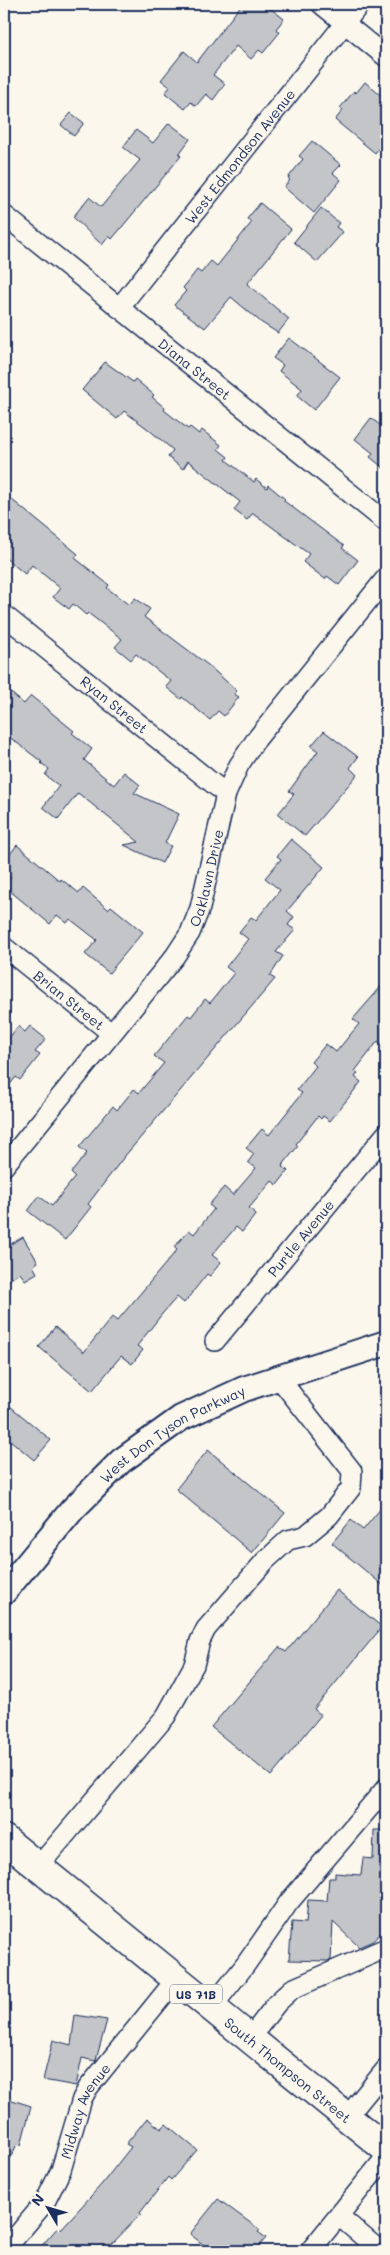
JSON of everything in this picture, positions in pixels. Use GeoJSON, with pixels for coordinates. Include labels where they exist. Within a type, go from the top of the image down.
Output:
{"type":"FeatureCollection","features":[{"type":"Feature","properties":{"kind":"highway","name":"South Thompson Street"},"geometry":{"type":"LineString","coordinates":[[4,1839],[386,2149]]}},
{"type":"Feature","properties":{"kind":"main road","name":"West Don Tyson Parkway"},"geometry":{"type":"LineString","coordinates":[[4,1592],[72,1510],[121,1461],[181,1418],[244,1389],[386,1343]]}},
{"type":"Feature","properties":{"kind":"street"},"geometry":{"type":"LineString","coordinates":[[321,4],[386,57]]}},
{"type":"Feature","properties":{"kind":"street","name":"West Edmondson Avenue"},"geometry":{"type":"LineString","coordinates":[[119,308],[360,4]]}},
{"type":"Feature","properties":{"kind":"street","name":"Diana Street"},"geometry":{"type":"LineString","coordinates":[[4,215],[386,522]]}},
{"type":"Feature","properties":{"kind":"street","name":"Oaklawn Drive"},"geometry":{"type":"LineString","coordinates":[[4,1166],[175,956],[190,933],[200,908],[226,794],[239,765],[255,741],[386,578]]}},
{"type":"Feature","properties":{"kind":"street","name":"Ryan Street"},"geometry":{"type":"LineString","coordinates":[[4,615],[226,794]]}},
{"type":"Feature","properties":{"kind":"street","name":"Brian Street"},"geometry":{"type":"LineString","coordinates":[[4,947],[111,1033]]}},
{"type":"Feature","properties":{"kind":"street","name":"Purtle Avenue"},"geometry":{"type":"LineString","coordinates":[[215,1341],[386,1134]]}},
{"type":"Feature","properties":{"kind":"street"},"geometry":{"type":"LineString","coordinates":[[38,1867],[166,1716],[194,1666],[200,1641],[206,1629],[265,1561],[288,1540],[305,1536],[329,1516],[351,1488],[352,1471],[279,1378]]}},
{"type":"Feature","properties":{"kind":"street"},"geometry":{"type":"LineString","coordinates":[[212,2007],[246,1964],[289,1902],[386,1788]]}},
{"type":"Feature","properties":{"kind":"street"},"geometry":{"type":"LineString","coordinates":[[250,2038],[277,2003],[292,1989],[386,1948]]}},
{"type":"Feature","properties":{"kind":"street","name":"Midway Avenue"},"geometry":{"type":"LineString","coordinates":[[4,2251],[49,2194],[61,2170],[82,2099],[88,2088],[176,1978]]}},
{"type":"Feature","properties":{"kind":"street"},"geometry":{"type":"LineString","coordinates":[[347,2117],[386,2069]]}},
{"type":"Feature","properties":{"kind":"street"},"geometry":{"type":"LineString","coordinates":[[310,2251],[386,2158]]}},
{"type":"Feature","properties":{"kind":"street"},"geometry":{"type":"LineString","coordinates":[[339,2216],[369,2248]]}},
{"type":"Feature","properties":{"kind":"building"},"geometry":{"type":"Polygon","coordinates":[[[242,4],[265,4],[284,19],[276,29],[280,32],[263,53],[259,50],[251,59],[236,46],[213,75],[225,84],[213,100],[206,94],[196,106],[191,102],[185,109],[165,93],[170,87],[161,80],[184,51],[197,62],[242,4]]]}},
{"type":"Feature","properties":{"kind":"building"},"geometry":{"type":"Polygon","coordinates":[[[365,82],[386,100],[386,139],[375,153],[335,120],[343,110],[340,108],[354,91],[356,93],[365,82]]]}},
{"type":"Feature","properties":{"kind":"building"},"geometry":{"type":"Polygon","coordinates":[[[71,113],[84,123],[74,136],[61,125],[71,113]]]}},
{"type":"Feature","properties":{"kind":"building"},"geometry":{"type":"Polygon","coordinates":[[[169,123],[190,139],[179,154],[181,156],[112,239],[109,236],[102,245],[73,217],[89,197],[101,207],[140,160],[123,147],[136,130],[153,143],[169,123]]]}},
{"type":"Feature","properties":{"kind":"building"},"geometry":{"type":"Polygon","coordinates":[[[312,141],[341,165],[333,173],[341,180],[314,213],[284,187],[290,180],[288,178],[303,159],[299,156],[312,141]]]}},
{"type":"Feature","properties":{"kind":"building"},"geometry":{"type":"Polygon","coordinates":[[[260,203],[291,229],[247,284],[289,319],[278,333],[262,323],[231,297],[205,328],[174,305],[186,291],[183,288],[197,270],[201,273],[211,261],[217,266],[252,222],[247,219],[260,203]]]}},
{"type":"Feature","properties":{"kind":"building"},"geometry":{"type":"Polygon","coordinates":[[[321,208],[339,223],[336,227],[343,232],[317,262],[294,242],[321,208]]]}},
{"type":"Feature","properties":{"kind":"building"},"geometry":{"type":"Polygon","coordinates":[[[289,338],[340,377],[314,410],[297,396],[302,389],[279,371],[283,365],[273,358],[289,338]]]}},
{"type":"Feature","properties":{"kind":"building"},"geometry":{"type":"Polygon","coordinates":[[[105,362],[133,382],[135,379],[154,395],[152,397],[165,408],[164,410],[188,429],[190,427],[199,434],[202,430],[221,445],[218,449],[228,457],[226,460],[254,482],[256,479],[267,488],[268,485],[285,499],[284,501],[344,546],[342,548],[358,560],[339,585],[327,576],[325,579],[303,562],[309,554],[253,513],[247,520],[234,510],[240,502],[188,461],[183,469],[168,457],[173,450],[148,429],[124,411],[117,419],[82,390],[105,362]]]}},
{"type":"Feature","properties":{"kind":"building"},"geometry":{"type":"Polygon","coordinates":[[[371,418],[386,430],[386,470],[370,457],[373,453],[355,439],[371,418]]]}},
{"type":"Feature","properties":{"kind":"building"},"geometry":{"type":"Polygon","coordinates":[[[11,499],[78,554],[75,558],[109,585],[107,588],[129,605],[135,598],[150,609],[144,617],[208,665],[237,691],[234,694],[239,697],[224,716],[218,711],[210,720],[182,697],[181,699],[166,687],[171,681],[136,654],[131,660],[115,647],[122,639],[88,613],[86,615],[73,604],[69,609],[53,597],[60,588],[32,565],[25,574],[4,557],[4,508],[11,499]]]}},
{"type":"Feature","properties":{"kind":"building"},"geometry":{"type":"Polygon","coordinates":[[[4,687],[24,704],[31,696],[74,731],[72,733],[92,749],[84,760],[114,785],[124,772],[140,785],[134,793],[179,814],[165,843],[171,846],[162,863],[124,845],[139,842],[78,793],[58,819],[43,807],[59,786],[45,775],[49,769],[42,762],[4,733],[4,687]]]}},
{"type":"Feature","properties":{"kind":"building"},"geometry":{"type":"Polygon","coordinates":[[[324,731],[358,757],[350,768],[357,775],[305,836],[278,814],[294,794],[289,791],[318,751],[311,746],[324,731]]]}},
{"type":"Feature","properties":{"kind":"building"},"geometry":{"type":"Polygon","coordinates":[[[291,839],[324,867],[287,911],[294,917],[288,925],[295,930],[276,952],[283,956],[270,976],[275,979],[124,1157],[88,1204],[91,1207],[65,1240],[28,1211],[39,1196],[52,1206],[75,1177],[71,1173],[87,1153],[79,1147],[113,1106],[117,1110],[134,1089],[139,1093],[164,1063],[154,1056],[188,1015],[191,1017],[205,999],[210,1003],[234,973],[226,967],[248,939],[239,932],[251,917],[256,920],[280,890],[265,878],[281,859],[277,856],[291,839]]]}},
{"type":"Feature","properties":{"kind":"building"},"geometry":{"type":"Polygon","coordinates":[[[17,845],[60,881],[61,879],[79,893],[83,888],[108,909],[111,906],[143,932],[109,973],[85,954],[97,940],[70,919],[67,923],[57,915],[50,924],[4,886],[11,878],[4,872],[4,862],[17,845]]]}},
{"type":"Feature","properties":{"kind":"building"},"geometry":{"type":"Polygon","coordinates":[[[386,981],[386,1048],[378,1041],[355,1071],[358,1073],[355,1077],[361,1082],[330,1121],[323,1116],[321,1119],[318,1116],[296,1144],[298,1146],[282,1166],[288,1171],[277,1185],[272,1181],[249,1208],[256,1214],[242,1232],[236,1227],[212,1255],[221,1262],[210,1276],[207,1274],[184,1303],[177,1297],[137,1346],[143,1350],[132,1364],[121,1356],[92,1391],[39,1347],[55,1327],[84,1352],[112,1317],[117,1321],[177,1250],[174,1247],[189,1230],[194,1234],[214,1209],[209,1205],[224,1187],[233,1195],[256,1168],[248,1162],[254,1154],[246,1148],[262,1129],[269,1135],[302,1093],[297,1090],[316,1066],[311,1062],[326,1044],[336,1052],[359,1024],[353,1019],[386,981]]]}},
{"type":"Feature","properties":{"kind":"building"},"geometry":{"type":"Polygon","coordinates":[[[18,1026],[25,1032],[30,1026],[46,1039],[35,1052],[40,1055],[20,1080],[16,1077],[4,1092],[4,1045],[18,1026]]]}},
{"type":"Feature","properties":{"kind":"building"},"geometry":{"type":"Polygon","coordinates":[[[23,1237],[38,1262],[33,1266],[37,1273],[25,1280],[20,1273],[4,1283],[4,1248],[23,1237]]]}},
{"type":"Feature","properties":{"kind":"building"},"geometry":{"type":"Polygon","coordinates":[[[4,1401],[51,1440],[34,1460],[4,1435],[4,1401]]]}},
{"type":"Feature","properties":{"kind":"building"},"geometry":{"type":"Polygon","coordinates":[[[208,1450],[285,1513],[252,1553],[176,1489],[208,1450]]]}},
{"type":"Feature","properties":{"kind":"building"},"geometry":{"type":"Polygon","coordinates":[[[386,1502],[386,1588],[332,1543],[351,1520],[363,1530],[386,1502]]]}},
{"type":"Feature","properties":{"kind":"building"},"geometry":{"type":"Polygon","coordinates":[[[337,1590],[382,1627],[314,1709],[321,1715],[271,1776],[211,1727],[279,1647],[286,1652],[337,1590]]]}},
{"type":"Feature","properties":{"kind":"building"},"geometry":{"type":"Polygon","coordinates":[[[374,1830],[386,1830],[386,1927],[373,1941],[359,1947],[333,1922],[331,1960],[289,1960],[292,1922],[306,1923],[308,1900],[327,1901],[329,1878],[335,1878],[335,1873],[361,1875],[363,1858],[373,1859],[374,1830]]]}},
{"type":"Feature","properties":{"kind":"building"},"geometry":{"type":"Polygon","coordinates":[[[75,2015],[107,2020],[96,2060],[82,2058],[76,2086],[43,2080],[53,2040],[71,2045],[75,2015]]]}},
{"type":"Feature","properties":{"kind":"building"},"geometry":{"type":"Polygon","coordinates":[[[9,2099],[31,2106],[21,2145],[17,2144],[4,2172],[4,2117],[9,2099]]]}},
{"type":"Feature","properties":{"kind":"building"},"geometry":{"type":"Polygon","coordinates":[[[147,2118],[161,2129],[166,2124],[197,2150],[171,2180],[168,2177],[141,2214],[105,2251],[37,2251],[59,2226],[61,2229],[101,2185],[131,2147],[126,2144],[147,2118]]]}},
{"type":"Feature","properties":{"kind":"building"},"geometry":{"type":"Polygon","coordinates":[[[218,2199],[260,2230],[258,2232],[266,2238],[255,2251],[211,2251],[190,2234],[218,2199]]]}}]}
